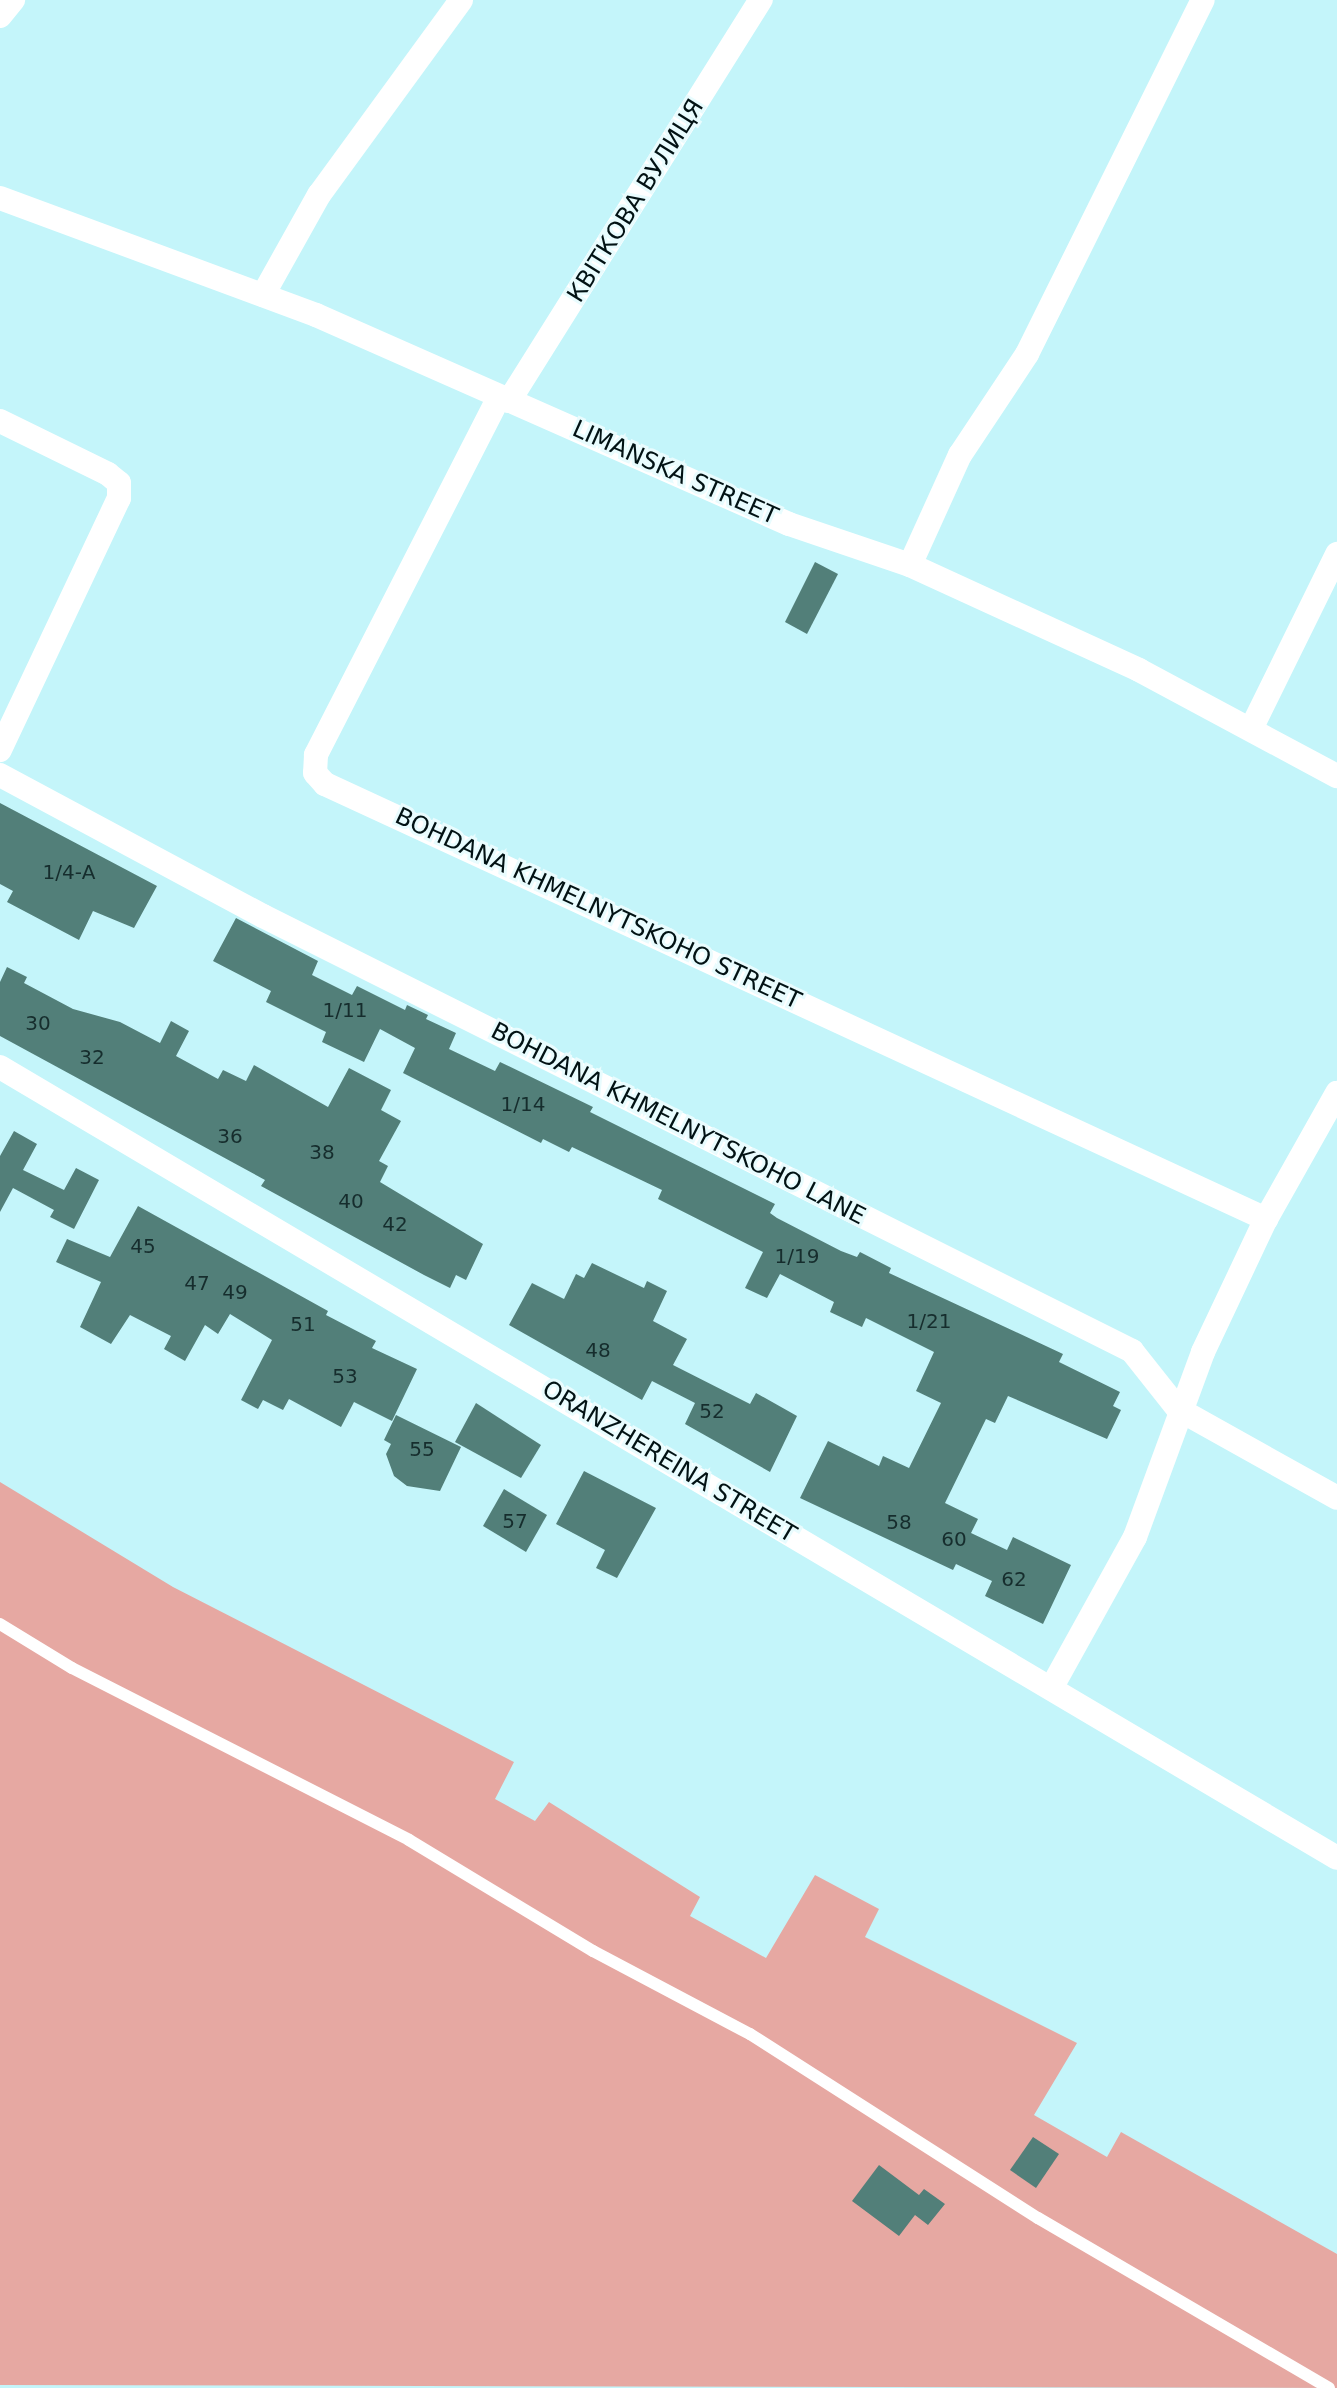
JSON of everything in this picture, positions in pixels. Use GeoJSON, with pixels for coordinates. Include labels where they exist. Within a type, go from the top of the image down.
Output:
{"type":"FeatureCollection","features":[{"type":"Feature","properties":{"kind":"street"},"geometry":{"type":"LineString","coordinates":[[0,16],[13,0]]}},
{"type":"Feature","properties":{"kind":"street"},"geometry":{"type":"LineString","coordinates":[[263,295],[319,195],[461,0]]}},
{"type":"Feature","properties":{"kind":"street","name":"КВІТКОВА ВУЛИЦЯ"},"geometry":{"type":"LineString","coordinates":[[504,399],[761,0]]}},
{"type":"Feature","properties":{"kind":"street"},"geometry":{"type":"LineString","coordinates":[[910,565],[960,455],[1034,340],[1203,0]]}},
{"type":"Feature","properties":{"kind":"street","name":"LIMANSKA STREET"},"geometry":{"type":"LineString","coordinates":[[0,198],[176,267],[263,295],[504,399],[630,449],[789,524],[910,565],[1252,727],[1337,776]]}},
{"type":"Feature","properties":{"kind":"street","name":"BOHDANA KHMELNYTSKOHO STREET"},"geometry":{"type":"LineString","coordinates":[[504,399],[316,755],[315,773],[325,784],[1266,1219]]}},
{"type":"Feature","properties":{"kind":"street"},"geometry":{"type":"LineString","coordinates":[[0,421],[108,474],[119,483],[119,498],[0,750]]}},
{"type":"Feature","properties":{"kind":"street"},"geometry":{"type":"LineString","coordinates":[[1252,727],[1337,554]]}},
{"type":"Feature","properties":{"kind":"street","name":"BOHDANA KHMELNYTSKOHO LANE"},"geometry":{"type":"LineString","coordinates":[[0,775],[263,916],[1132,1351],[1178,1409],[1337,1498]]}},
{"type":"Feature","properties":{"kind":"street","name":"ORANZHEREINA STREET"},"geometry":{"type":"LineString","coordinates":[[0,1067],[1053,1685],[1337,1858]]}},
{"type":"Feature","properties":{"kind":"street"},"geometry":{"type":"LineString","coordinates":[[1053,1685],[1135,1537],[1178,1409],[1266,1219],[1337,1093]]}},
{"type":"Feature","properties":{"kind":"lane"},"geometry":{"type":"LineString","coordinates":[[0,1624],[72,1668],[409,1840],[593,1951],[750,2034],[1038,2218],[1329,2388]]}},
{"type":"Feature","properties":{"kind":"shaded area"},"geometry":{"type":"Polygon","coordinates":[[[0,1482],[173,1587],[514,1762],[495,1799],[535,1821],[549,1802],[700,1897],[690,1916],[766,1958],[815,1875],[879,1909],[865,1937],[1077,2043],[1034,2115],[1107,2157],[1121,2132],[1337,2254],[1337,2388],[0,2385],[0,1482]]]}},
{"type":"Feature","properties":{"kind":"building"},"geometry":{"type":"Polygon","coordinates":[[[815,562],[838,574],[807,634],[785,622],[815,562]]]}},
{"type":"Feature","properties":{"kind":"building"},"geometry":{"type":"Polygon","coordinates":[[[0,803],[157,886],[134,928],[93,911],[79,940],[7,902],[13,891],[0,884],[0,803]]]}},
{"type":"Feature","properties":{"kind":"building"},"geometry":{"type":"Polygon","coordinates":[[[236,918],[318,961],[312,975],[352,995],[357,986],[405,1010],[407,1005],[428,1015],[426,1019],[456,1033],[449,1049],[495,1071],[500,1062],[593,1107],[590,1112],[775,1204],[770,1213],[777,1218],[841,1251],[857,1257],[860,1252],[891,1268],[889,1273],[1063,1354],[1059,1362],[1120,1392],[1113,1406],[1121,1410],[1107,1439],[1008,1396],[995,1423],[986,1419],[945,1503],[978,1519],[971,1533],[1007,1550],[1013,1537],[1071,1565],[1043,1624],[985,1596],[992,1581],[956,1564],[953,1570],[800,1498],[828,1441],[879,1466],[883,1456],[909,1468],[941,1403],[916,1391],[934,1352],[866,1318],[862,1327],[830,1312],[834,1302],[780,1274],[767,1298],[745,1288],[763,1252],[658,1199],[662,1190],[572,1147],[569,1152],[543,1139],[541,1143],[403,1073],[415,1048],[380,1029],[364,1062],[322,1042],[326,1032],[266,1002],[271,991],[213,961],[236,918]]]}},
{"type":"Feature","properties":{"kind":"building"},"geometry":{"type":"Polygon","coordinates":[[[7,967],[27,977],[24,983],[73,1009],[120,1022],[160,1043],[171,1021],[189,1031],[176,1056],[218,1079],[223,1070],[246,1081],[254,1065],[328,1107],[349,1068],[391,1090],[381,1110],[401,1121],[379,1161],[388,1166],[380,1182],[483,1244],[466,1280],[456,1275],[450,1288],[424,1275],[261,1186],[265,1180],[0,1036],[0,982],[7,967]]]}},
{"type":"Feature","properties":{"kind":"building"},"geometry":{"type":"Polygon","coordinates":[[[14,1131],[37,1144],[23,1170],[64,1190],[76,1168],[99,1180],[74,1229],[50,1217],[54,1210],[13,1188],[0,1212],[0,1156],[14,1131]]]}},
{"type":"Feature","properties":{"kind":"building"},"geometry":{"type":"Polygon","coordinates":[[[138,1206],[328,1311],[326,1315],[376,1341],[372,1348],[417,1369],[392,1421],[354,1402],[341,1427],[289,1399],[283,1410],[263,1400],[258,1409],[241,1400],[272,1340],[230,1314],[218,1334],[205,1325],[185,1361],[164,1349],[171,1336],[130,1315],[111,1344],[80,1327],[101,1282],[56,1262],[67,1239],[110,1257],[138,1206]]]}},
{"type":"Feature","properties":{"kind":"building"},"geometry":{"type":"Polygon","coordinates":[[[592,1263],[644,1288],[647,1281],[667,1291],[653,1321],[687,1339],[673,1365],[750,1404],[756,1393],[797,1416],[770,1472],[685,1424],[695,1403],[652,1381],[642,1400],[509,1325],[532,1283],[564,1299],[576,1274],[584,1278],[592,1263]]]}},
{"type":"Feature","properties":{"kind":"building"},"geometry":{"type":"Polygon","coordinates":[[[476,1403],[541,1445],[521,1478],[455,1442],[476,1403]]]}},
{"type":"Feature","properties":{"kind":"building"},"geometry":{"type":"Polygon","coordinates":[[[396,1415],[461,1447],[440,1491],[407,1486],[394,1476],[386,1454],[391,1444],[384,1440],[396,1415]]]}},
{"type":"Feature","properties":{"kind":"building"},"geometry":{"type":"Polygon","coordinates":[[[584,1471],[656,1508],[617,1578],[596,1568],[605,1550],[556,1524],[584,1471]]]}},
{"type":"Feature","properties":{"kind":"building"},"geometry":{"type":"Polygon","coordinates":[[[504,1489],[547,1515],[526,1552],[483,1526],[504,1489]]]}},
{"type":"Feature","properties":{"kind":"building"},"geometry":{"type":"Polygon","coordinates":[[[1033,2137],[1059,2154],[1036,2188],[1010,2170],[1033,2137]]]}},
{"type":"Feature","properties":{"kind":"building"},"geometry":{"type":"Polygon","coordinates":[[[879,2165],[919,2195],[924,2189],[945,2204],[928,2225],[915,2215],[899,2236],[852,2201],[879,2165]]]}}]}
